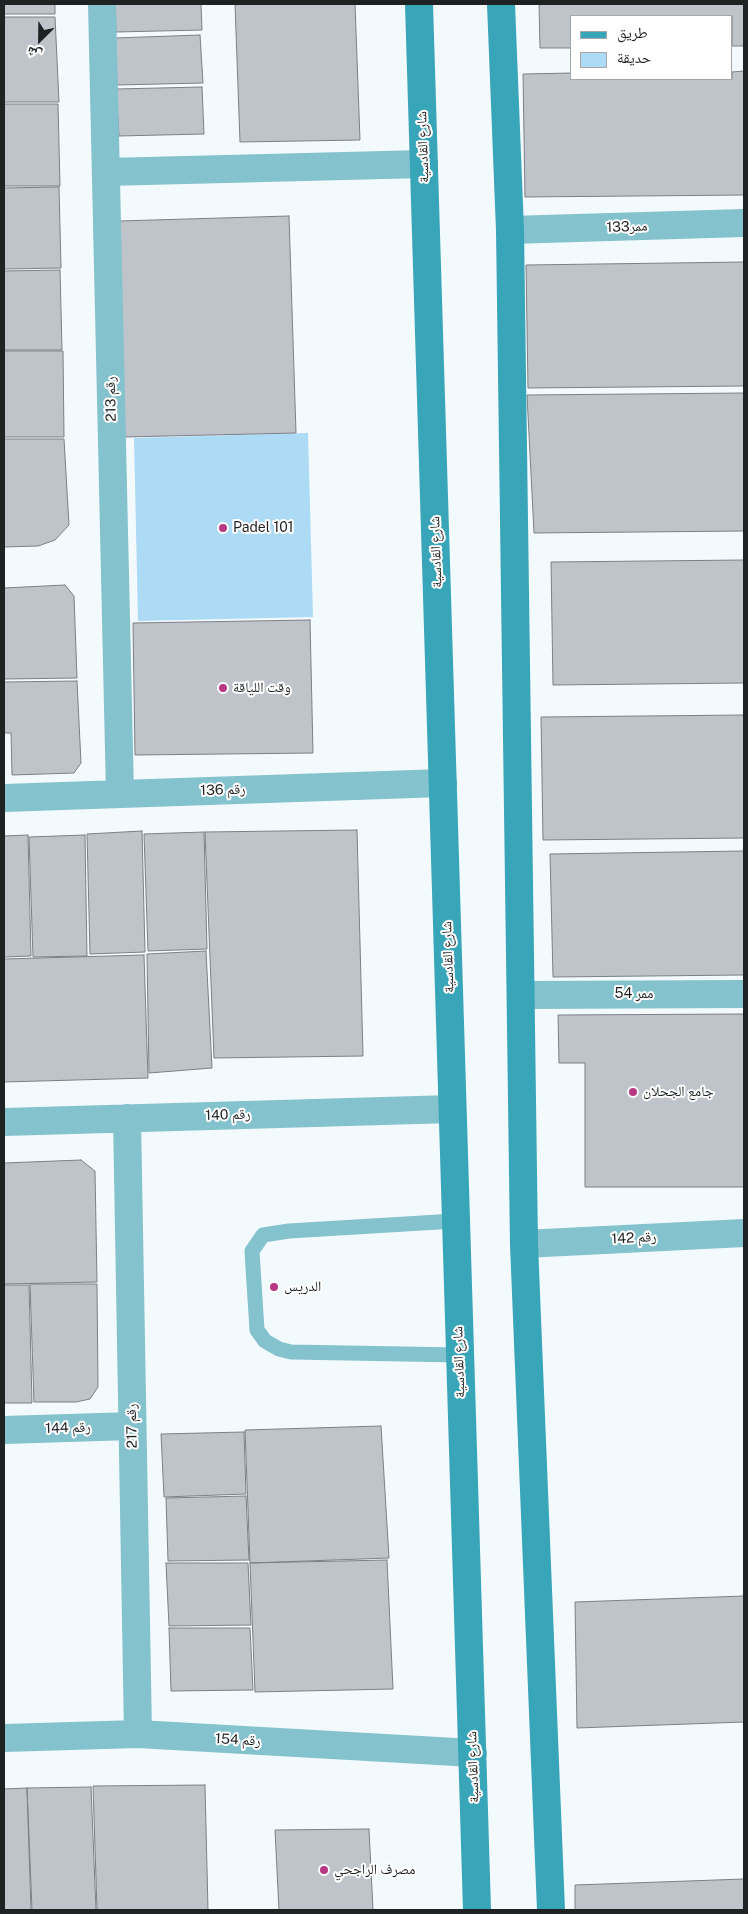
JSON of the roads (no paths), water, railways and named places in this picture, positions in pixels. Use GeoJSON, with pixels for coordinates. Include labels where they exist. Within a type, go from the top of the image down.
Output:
{"type":"FeatureCollection","features":[{"type":"Feature","properties":{"kind":"street","name":"رقم 213"},"geometry":{"type":"LineString","coordinates":[[102,4],[120,794]]}},
{"type":"Feature","properties":{"kind":"street","name":"شارع القادسية"},"geometry":{"type":"LineString","coordinates":[[418,4],[459,1355],[478,1910]]}},
{"type":"Feature","properties":{"kind":"street"},"geometry":{"type":"LineString","coordinates":[[501,4],[510,230],[524,1244],[551,1910]]}},
{"type":"Feature","properties":{"kind":"street"},"geometry":{"type":"LineString","coordinates":[[106,172],[424,164]]}},
{"type":"Feature","properties":{"kind":"street","name":"ممر133"},"geometry":{"type":"LineString","coordinates":[[510,230],[744,223]]}},
{"type":"Feature","properties":{"kind":"street","name":"رقم 136"},"geometry":{"type":"LineString","coordinates":[[4,798],[443,783]]}},
{"type":"Feature","properties":{"kind":"street","name":"ممر 54"},"geometry":{"type":"LineString","coordinates":[[524,995],[744,994]]}},
{"type":"Feature","properties":{"kind":"street","name":"رقم 140"},"geometry":{"type":"LineString","coordinates":[[4,1122],[452,1109]]}},
{"type":"Feature","properties":{"kind":"street","name":"رقم 217"},"geometry":{"type":"LineString","coordinates":[[127,1118],[138,1734]]}},
{"type":"Feature","properties":{"kind":"street","name":"رقم 142"},"geometry":{"type":"LineString","coordinates":[[524,1244],[744,1233]]}},
{"type":"Feature","properties":{"kind":"street","name":"رقم 144"},"geometry":{"type":"LineString","coordinates":[[4,1430],[132,1426]]}},
{"type":"Feature","properties":{"kind":"street","name":"رقم 154"},"geometry":{"type":"LineString","coordinates":[[4,1738],[138,1734],[472,1753]]}},
{"type":"Feature","properties":{"kind":"lane"},"geometry":{"type":"LineString","coordinates":[[455,1221],[264,1234],[252,1251],[256,1330],[265,1341],[279,1349],[291,1352],[459,1355]]}},
{"type":"Feature","properties":{"kind":"place","name":"Padel 101"},"geometry":{"type":"Point","coordinates":[223,528]}},
{"type":"Feature","properties":{"kind":"place","name":"وقت اللياقة"},"geometry":{"type":"Point","coordinates":[223,688]}},
{"type":"Feature","properties":{"kind":"place","name":"جامع الجحلان"},"geometry":{"type":"Point","coordinates":[633,1092]}},
{"type":"Feature","properties":{"kind":"place","name":"الدريس"},"geometry":{"type":"Point","coordinates":[274,1287]}},
{"type":"Feature","properties":{"kind":"place","name":"مصرف الراجحي"},"geometry":{"type":"Point","coordinates":[324,1870]}}]}
